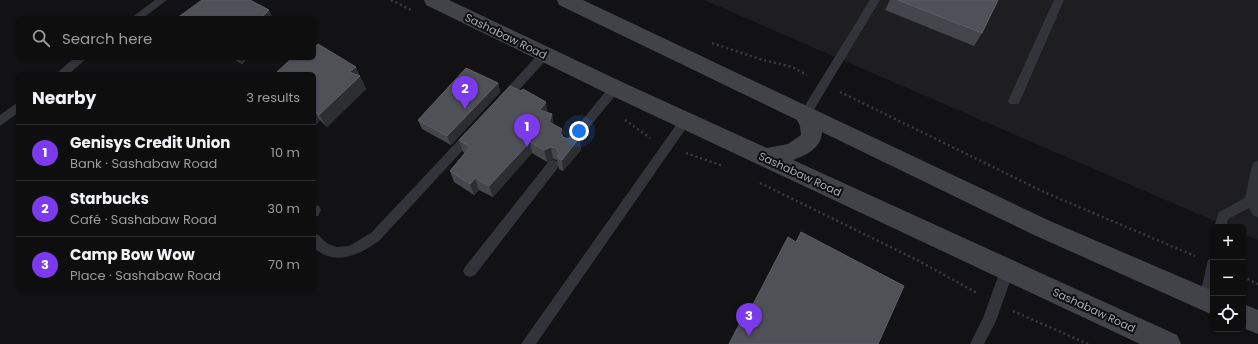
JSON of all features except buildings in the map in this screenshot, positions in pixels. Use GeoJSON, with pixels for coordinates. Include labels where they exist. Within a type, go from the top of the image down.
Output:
{"type":"FeatureCollection","features":[{"type":"Feature","properties":{"kind":"main road","name":"Sashabaw Road"},"geometry":{"type":"LineString","coordinates":[[433,0],[544,55],[685,121],[1168,344]]}},
{"type":"Feature","properties":{"kind":"main road"},"geometry":{"type":"LineString","coordinates":[[566,0],[1042,228],[1209,302]]}},
{"type":"Feature","properties":{"kind":"main road"},"geometry":{"type":"LineString","coordinates":[[766,158],[799,150],[810,140],[812,130],[810,122],[805,115]]}},
{"type":"Feature","properties":{"kind":"main road"},"geometry":{"type":"LineString","coordinates":[[1246,317],[1258,322]]}},
{"type":"Feature","properties":{"kind":"lane"},"geometry":{"type":"LineString","coordinates":[[139,16],[162,0]]}},
{"type":"Feature","properties":{"kind":"lane"},"geometry":{"type":"LineString","coordinates":[[805,115],[875,0]]}},
{"type":"Feature","properties":{"kind":"lane"},"geometry":{"type":"LineString","coordinates":[[1014,101],[1059,0]]}},
{"type":"Feature","properties":{"kind":"lane"},"geometry":{"type":"LineString","coordinates":[[494,109],[544,55]]}},
{"type":"Feature","properties":{"kind":"lane"},"geometry":{"type":"LineString","coordinates":[[64,72],[79,60]]}},
{"type":"Feature","properties":{"kind":"lane"},"geometry":{"type":"LineString","coordinates":[[569,144],[615,88]]}},
{"type":"Feature","properties":{"kind":"lane"},"geometry":{"type":"LineString","coordinates":[[0,121],[16,109]]}},
{"type":"Feature","properties":{"kind":"lane"},"geometry":{"type":"LineString","coordinates":[[528,344],[685,121]]}},
{"type":"Feature","properties":{"kind":"lane"},"geometry":{"type":"LineString","coordinates":[[316,241],[328,251],[341,254],[356,250],[375,237],[478,127]]}},
{"type":"Feature","properties":{"kind":"lane"},"geometry":{"type":"LineString","coordinates":[[470,271],[552,165]]}},
{"type":"Feature","properties":{"kind":"lane"},"geometry":{"type":"LineString","coordinates":[[1258,166],[1251,201],[1258,212]]}},
{"type":"Feature","properties":{"kind":"lane"},"geometry":{"type":"LineString","coordinates":[[1221,224],[1223,216],[1251,201]]}},
{"type":"Feature","properties":{"kind":"lane"},"geometry":{"type":"LineString","coordinates":[[977,344],[989,321],[1007,270]]}},
{"type":"Feature","properties":{"kind":"path"},"geometry":{"type":"LineString","coordinates":[[391,0],[419,14]]}},
{"type":"Feature","properties":{"kind":"path"},"geometry":{"type":"LineString","coordinates":[[705,40],[763,60],[792,67],[1046,193],[1210,263]]}},
{"type":"Feature","properties":{"kind":"path"},"geometry":{"type":"LineString","coordinates":[[602,105],[618,114],[644,136],[726,167]]}},
{"type":"Feature","properties":{"kind":"path"},"geometry":{"type":"LineString","coordinates":[[759,183],[918,261],[1035,322],[1088,344]]}},
{"type":"Feature","properties":{"kind":"path"},"geometry":{"type":"LineString","coordinates":[[1246,278],[1258,284]]}},
{"type":"Feature","properties":{"kind":"shaded area"},"geometry":{"type":"Polygon","coordinates":[[[704,0],[1258,0],[1258,240],[1246,235],[1246,224],[1221,224],[704,0]]]}},
{"type":"Feature","properties":{"kind":"place","name":"Starbucks"},"geometry":{"type":"Point","coordinates":[465,109]}},
{"type":"Feature","properties":{"kind":"place","name":"Genisys Credit Union"},"geometry":{"type":"Point","coordinates":[527,147]}},
{"type":"Feature","properties":{"kind":"place","name":"Camp Bow Wow"},"geometry":{"type":"Point","coordinates":[749,336]}}]}
